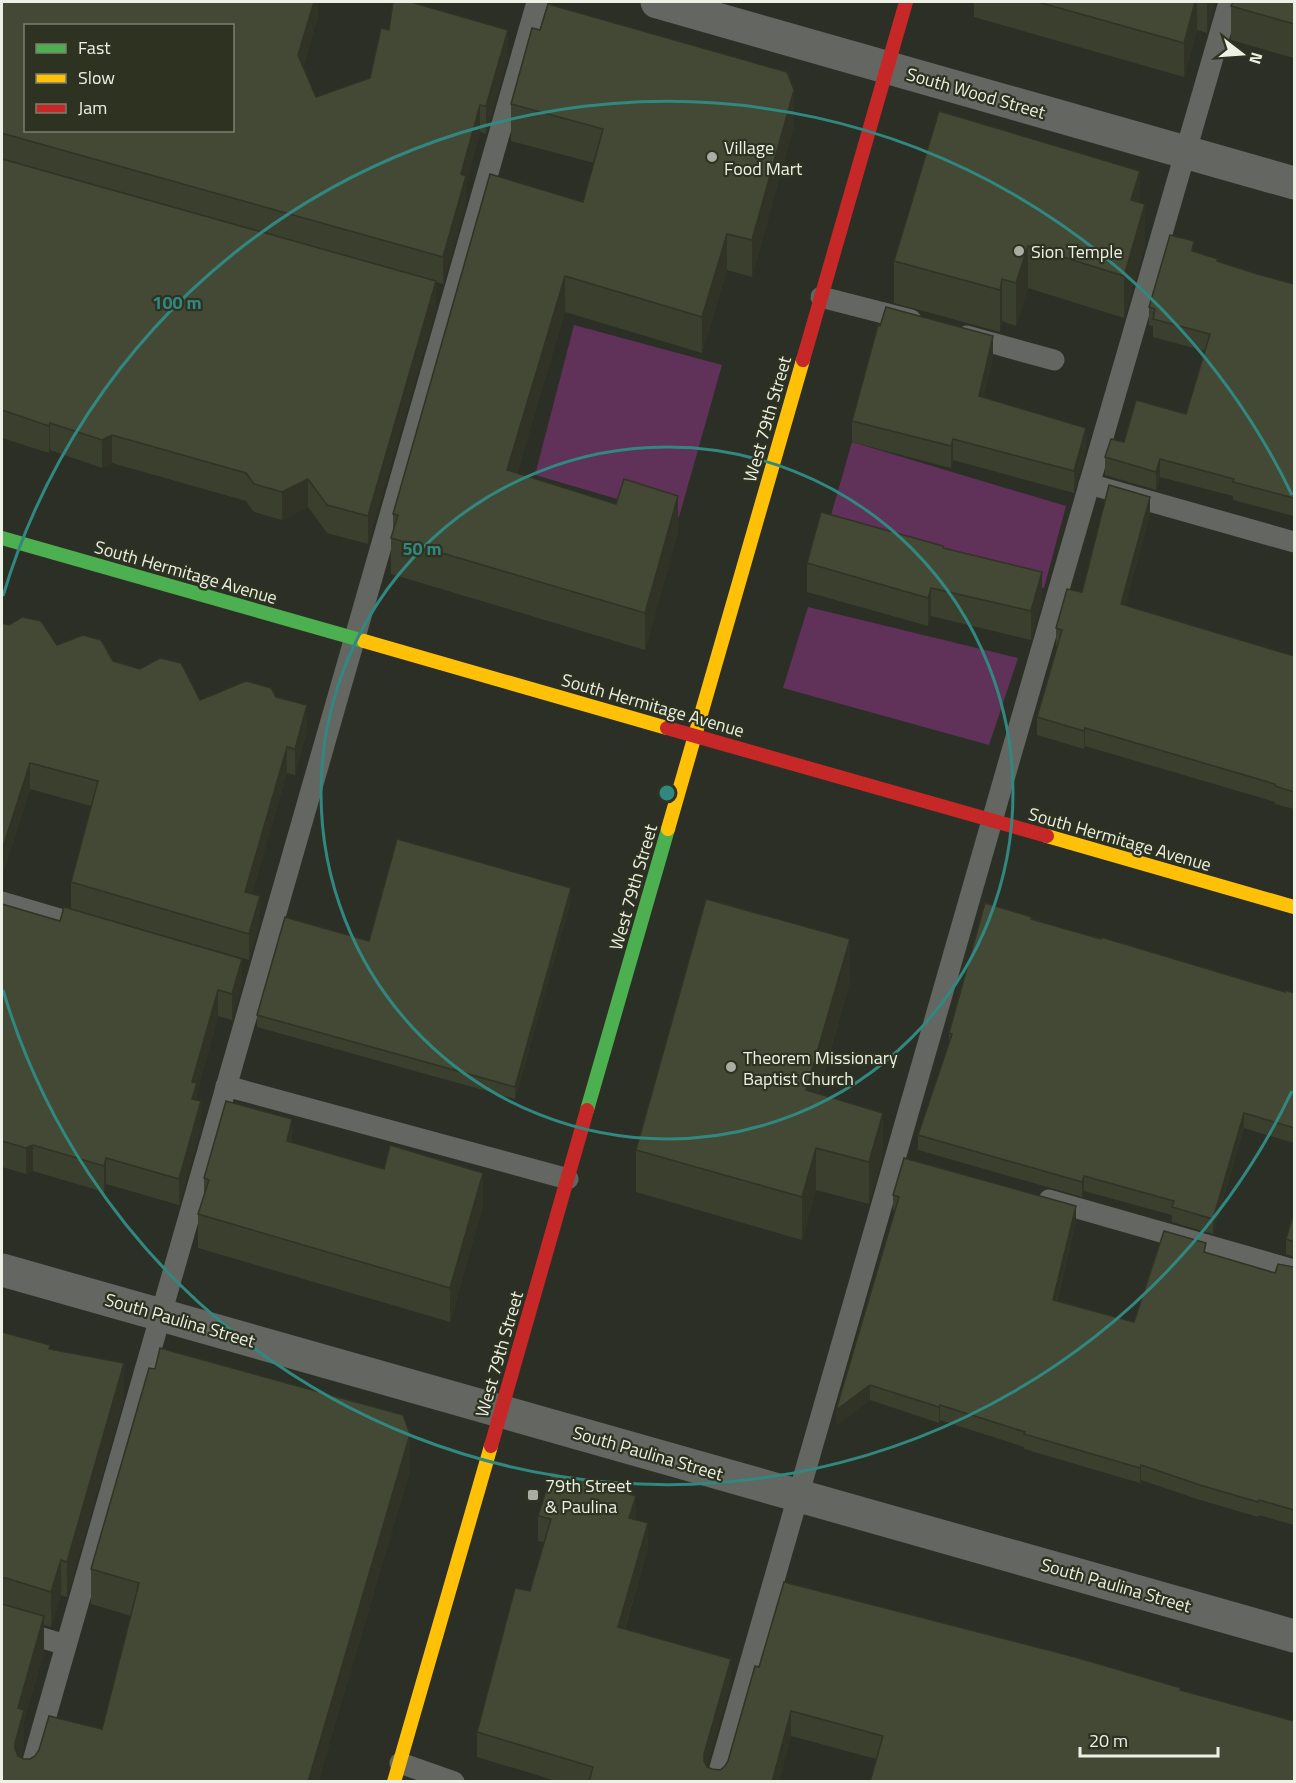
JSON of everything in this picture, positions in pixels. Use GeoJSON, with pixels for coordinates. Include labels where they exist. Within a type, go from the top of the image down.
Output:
{"type":"FeatureCollection","features":[{"type":"Feature","properties":{"kind":"main road","name":"West 79th Street"},"geometry":{"type":"LineString","coordinates":[[397,1772],[906,2]]}},
{"type":"Feature","properties":{"kind":"main road","name":"South Hermitage Avenue"},"geometry":{"type":"LineString","coordinates":[[2,538],[1294,907]]}},
{"type":"Feature","properties":{"kind":"street","name":"South Wood Street"},"geometry":{"type":"LineString","coordinates":[[657,2],[1294,183]]}},
{"type":"Feature","properties":{"kind":"street","name":"South Paulina Street"},"geometry":{"type":"LineString","coordinates":[[2,1270],[1294,1636]]}},
{"type":"Feature","properties":{"kind":"lane"},"geometry":{"type":"LineString","coordinates":[[27,1782],[537,2]]}},
{"type":"Feature","properties":{"kind":"lane"},"geometry":{"type":"LineString","coordinates":[[716,1782],[1229,2]]}},
{"type":"Feature","properties":{"kind":"lane"},"geometry":{"type":"LineString","coordinates":[[428,294],[451,300]]}},
{"type":"Feature","properties":{"kind":"lane"},"geometry":{"type":"LineString","coordinates":[[821,297],[1054,360]]}},
{"type":"Feature","properties":{"kind":"lane"},"geometry":{"type":"LineString","coordinates":[[1089,484],[1294,542]]}},
{"type":"Feature","properties":{"kind":"lane"},"geometry":{"type":"LineString","coordinates":[[2,902],[102,931]]}},
{"type":"Feature","properties":{"kind":"lane"},"geometry":{"type":"LineString","coordinates":[[235,970],[257,976]]}},
{"type":"Feature","properties":{"kind":"lane"},"geometry":{"type":"LineString","coordinates":[[226,1086],[568,1179]]}},
{"type":"Feature","properties":{"kind":"lane"},"geometry":{"type":"LineString","coordinates":[[896,1157],[918,1163]]}},
{"type":"Feature","properties":{"kind":"lane"},"geometry":{"type":"LineString","coordinates":[[1032,1196],[1294,1270]]}},
{"type":"Feature","properties":{"kind":"lane"},"geometry":{"type":"LineString","coordinates":[[2,1626],[66,1645]]}},
{"type":"Feature","properties":{"kind":"lane"},"geometry":{"type":"LineString","coordinates":[[397,1772],[454,1782]]}},
{"type":"Feature","properties":{"kind":"shaded area"},"geometry":{"type":"Polygon","coordinates":[[[574,325],[722,365],[679,517],[535,475],[574,325]]]}},
{"type":"Feature","properties":{"kind":"shaded area"},"geometry":{"type":"Polygon","coordinates":[[[852,442],[1066,506],[1044,588],[827,529],[852,442]]]}},
{"type":"Feature","properties":{"kind":"shaded area"},"geometry":{"type":"Polygon","coordinates":[[[808,607],[1018,658],[989,745],[783,688],[808,607]]]}},
{"type":"Feature","properties":{"kind":"building"},"geometry":{"type":"Polygon","coordinates":[[[2,2],[314,2],[298,55],[316,97],[370,78],[381,28],[389,30],[393,2],[411,2],[508,30],[486,106],[480,105],[461,174],[466,176],[443,257],[2,134],[2,2]]]}},
{"type":"Feature","properties":{"kind":"building"},"geometry":{"type":"Polygon","coordinates":[[[1038,2],[1195,2],[1184,43],[1038,2]]]}},
{"type":"Feature","properties":{"kind":"building"},"geometry":{"type":"Polygon","coordinates":[[[1233,2],[1294,2],[1294,24],[1231,6],[1233,2]]]}},
{"type":"Feature","properties":{"kind":"building"},"geometry":{"type":"Polygon","coordinates":[[[548,4],[787,72],[794,90],[752,240],[727,234],[702,317],[565,276],[507,470],[616,504],[624,479],[678,496],[645,613],[391,538],[398,515],[393,514],[490,174],[583,202],[603,129],[511,104],[532,28],[540,30],[548,4]]]}},
{"type":"Feature","properties":{"kind":"building","name":"Sion Temple"},"geometry":{"type":"Polygon","coordinates":[[[939,111],[1140,171],[1131,200],[1145,204],[1124,276],[1028,246],[1016,283],[1002,279],[1000,290],[894,261],[939,111]]]}},
{"type":"Feature","properties":{"kind":"building"},"geometry":{"type":"Polygon","coordinates":[[[2,159],[436,281],[368,516],[327,505],[308,479],[282,492],[254,484],[246,473],[112,435],[102,440],[50,423],[49,426],[2,410],[2,159]]]}},
{"type":"Feature","properties":{"kind":"building"},"geometry":{"type":"Polygon","coordinates":[[[1170,235],[1194,241],[1192,251],[1218,259],[1217,261],[1294,284],[1294,498],[1160,459],[1156,472],[1105,457],[1111,439],[1124,442],[1136,400],[1186,414],[1210,334],[1153,319],[1155,309],[1149,307],[1170,235]]]}},
{"type":"Feature","properties":{"kind":"building"},"geometry":{"type":"Polygon","coordinates":[[[886,307],[993,336],[979,396],[1086,428],[1074,471],[953,439],[951,446],[852,421],[878,325],[880,326],[886,307]]]}},
{"type":"Feature","properties":{"kind":"building"},"geometry":{"type":"Polygon","coordinates":[[[1109,485],[1150,497],[1121,604],[1294,656],[1294,792],[1275,786],[1275,784],[1085,728],[1084,731],[1037,717],[1062,630],[1056,628],[1067,589],[1082,592],[1109,485]]]}},
{"type":"Feature","properties":{"kind":"building"},"geometry":{"type":"Polygon","coordinates":[[[821,512],[943,546],[943,548],[1042,572],[1031,611],[931,588],[928,598],[807,563],[821,512]]]}},
{"type":"Feature","properties":{"kind":"building"},"geometry":{"type":"Polygon","coordinates":[[[22,617],[41,621],[57,645],[83,635],[101,640],[113,661],[140,669],[160,658],[181,663],[200,700],[246,681],[271,688],[276,697],[307,705],[295,749],[287,747],[245,892],[260,896],[249,934],[71,882],[98,781],[30,763],[2,850],[2,623],[9,625],[22,617]]]}},
{"type":"Feature","properties":{"kind":"building"},"geometry":{"type":"Polygon","coordinates":[[[397,839],[571,888],[515,1087],[257,1015],[285,917],[369,941],[397,839]]]}},
{"type":"Feature","properties":{"kind":"building"},"geometry":{"type":"Polygon","coordinates":[[[706,899],[850,939],[806,1090],[883,1113],[869,1162],[816,1148],[802,1197],[636,1150],[706,899]]]}},
{"type":"Feature","properties":{"kind":"building"},"geometry":{"type":"Polygon","coordinates":[[[985,903],[1032,917],[1031,919],[1294,993],[1294,1128],[1244,1113],[1213,1219],[1172,1207],[1174,1201],[1084,1176],[1082,1182],[918,1135],[952,1034],[949,1033],[985,903]]]}},
{"type":"Feature","properties":{"kind":"building"},"geometry":{"type":"Polygon","coordinates":[[[2,904],[60,921],[64,907],[242,959],[232,994],[218,990],[192,1082],[197,1083],[192,1099],[201,1101],[179,1179],[106,1158],[104,1166],[33,1145],[26,1148],[2,1141],[2,904]]]}},
{"type":"Feature","properties":{"kind":"building"},"geometry":{"type":"Polygon","coordinates":[[[226,1101],[292,1119],[287,1141],[384,1169],[390,1145],[483,1173],[450,1288],[198,1214],[209,1180],[204,1178],[226,1101]]]}},
{"type":"Feature","properties":{"kind":"building"},"geometry":{"type":"Polygon","coordinates":[[[904,1158],[1076,1206],[1053,1300],[1134,1322],[1164,1231],[1206,1243],[1204,1252],[1275,1273],[1278,1264],[1294,1267],[1294,1510],[1259,1500],[1258,1502],[1141,1465],[1140,1468],[1024,1434],[1025,1432],[870,1385],[836,1410],[899,1197],[893,1195],[904,1158]]]}},
{"type":"Feature","properties":{"kind":"building"},"geometry":{"type":"Polygon","coordinates":[[[1294,1212],[1294,1242],[1286,1239],[1294,1212]]]}},
{"type":"Feature","properties":{"kind":"building"},"geometry":{"type":"Polygon","coordinates":[[[2,1332],[50,1345],[49,1349],[124,1363],[67,1562],[61,1560],[51,1592],[2,1578],[2,1332]]]}},
{"type":"Feature","properties":{"kind":"building"},"geometry":{"type":"Polygon","coordinates":[[[160,1348],[403,1415],[410,1434],[308,1782],[2,1782],[2,1604],[44,1616],[18,1708],[24,1710],[15,1743],[18,1756],[30,1759],[35,1756],[49,1716],[102,1729],[139,1583],[91,1569],[149,1368],[155,1369],[160,1348]]]}},
{"type":"Feature","properties":{"kind":"building"},"geometry":{"type":"Polygon","coordinates":[[[552,1472],[636,1496],[629,1518],[648,1523],[618,1627],[731,1659],[704,1754],[707,1767],[720,1770],[728,1761],[755,1666],[759,1667],[784,1582],[1075,1657],[1181,1688],[1180,1690],[1294,1721],[1294,1782],[870,1782],[883,1736],[791,1711],[772,1782],[589,1782],[593,1767],[477,1732],[515,1588],[530,1591],[551,1519],[538,1516],[552,1472]]]}},
{"type":"Feature","properties":{"kind":"traffic: fast"},"geometry":{"type":"LineString","coordinates":[[2,538],[364,641]]}},
{"type":"Feature","properties":{"kind":"traffic: fast"},"geometry":{"type":"LineString","coordinates":[[587,1110],[668,829]]}},
{"type":"Feature","properties":{"kind":"traffic: slow"},"geometry":{"type":"LineString","coordinates":[[668,829],[803,360]]}},
{"type":"Feature","properties":{"kind":"traffic: slow"},"geometry":{"type":"LineString","coordinates":[[364,641],[667,728]]}},
{"type":"Feature","properties":{"kind":"traffic: slow"},"geometry":{"type":"LineString","coordinates":[[1047,836],[1294,907]]}},
{"type":"Feature","properties":{"kind":"traffic: slow"},"geometry":{"type":"LineString","coordinates":[[394,1782],[491,1446]]}},
{"type":"Feature","properties":{"kind":"traffic: jam"},"geometry":{"type":"LineString","coordinates":[[803,360],[906,2]]}},
{"type":"Feature","properties":{"kind":"traffic: jam"},"geometry":{"type":"LineString","coordinates":[[667,728],[1047,836]]}},
{"type":"Feature","properties":{"kind":"traffic: jam"},"geometry":{"type":"LineString","coordinates":[[491,1446],[587,1110]]}},
{"type":"Feature","properties":{"kind":"place","name":"Village Food Mart"},"geometry":{"type":"Point","coordinates":[712,157]}},
{"type":"Feature","properties":{"kind":"place","name":"Sion Temple"},"geometry":{"type":"Point","coordinates":[1019,251]}},
{"type":"Feature","properties":{"kind":"place","name":"Theorem Missionary Baptist Church"},"geometry":{"type":"Point","coordinates":[731,1067]}},
{"type":"Feature","properties":{"kind":"place","name":"79th Street & Paulina"},"geometry":{"type":"Point","coordinates":[533,1495]}}]}
